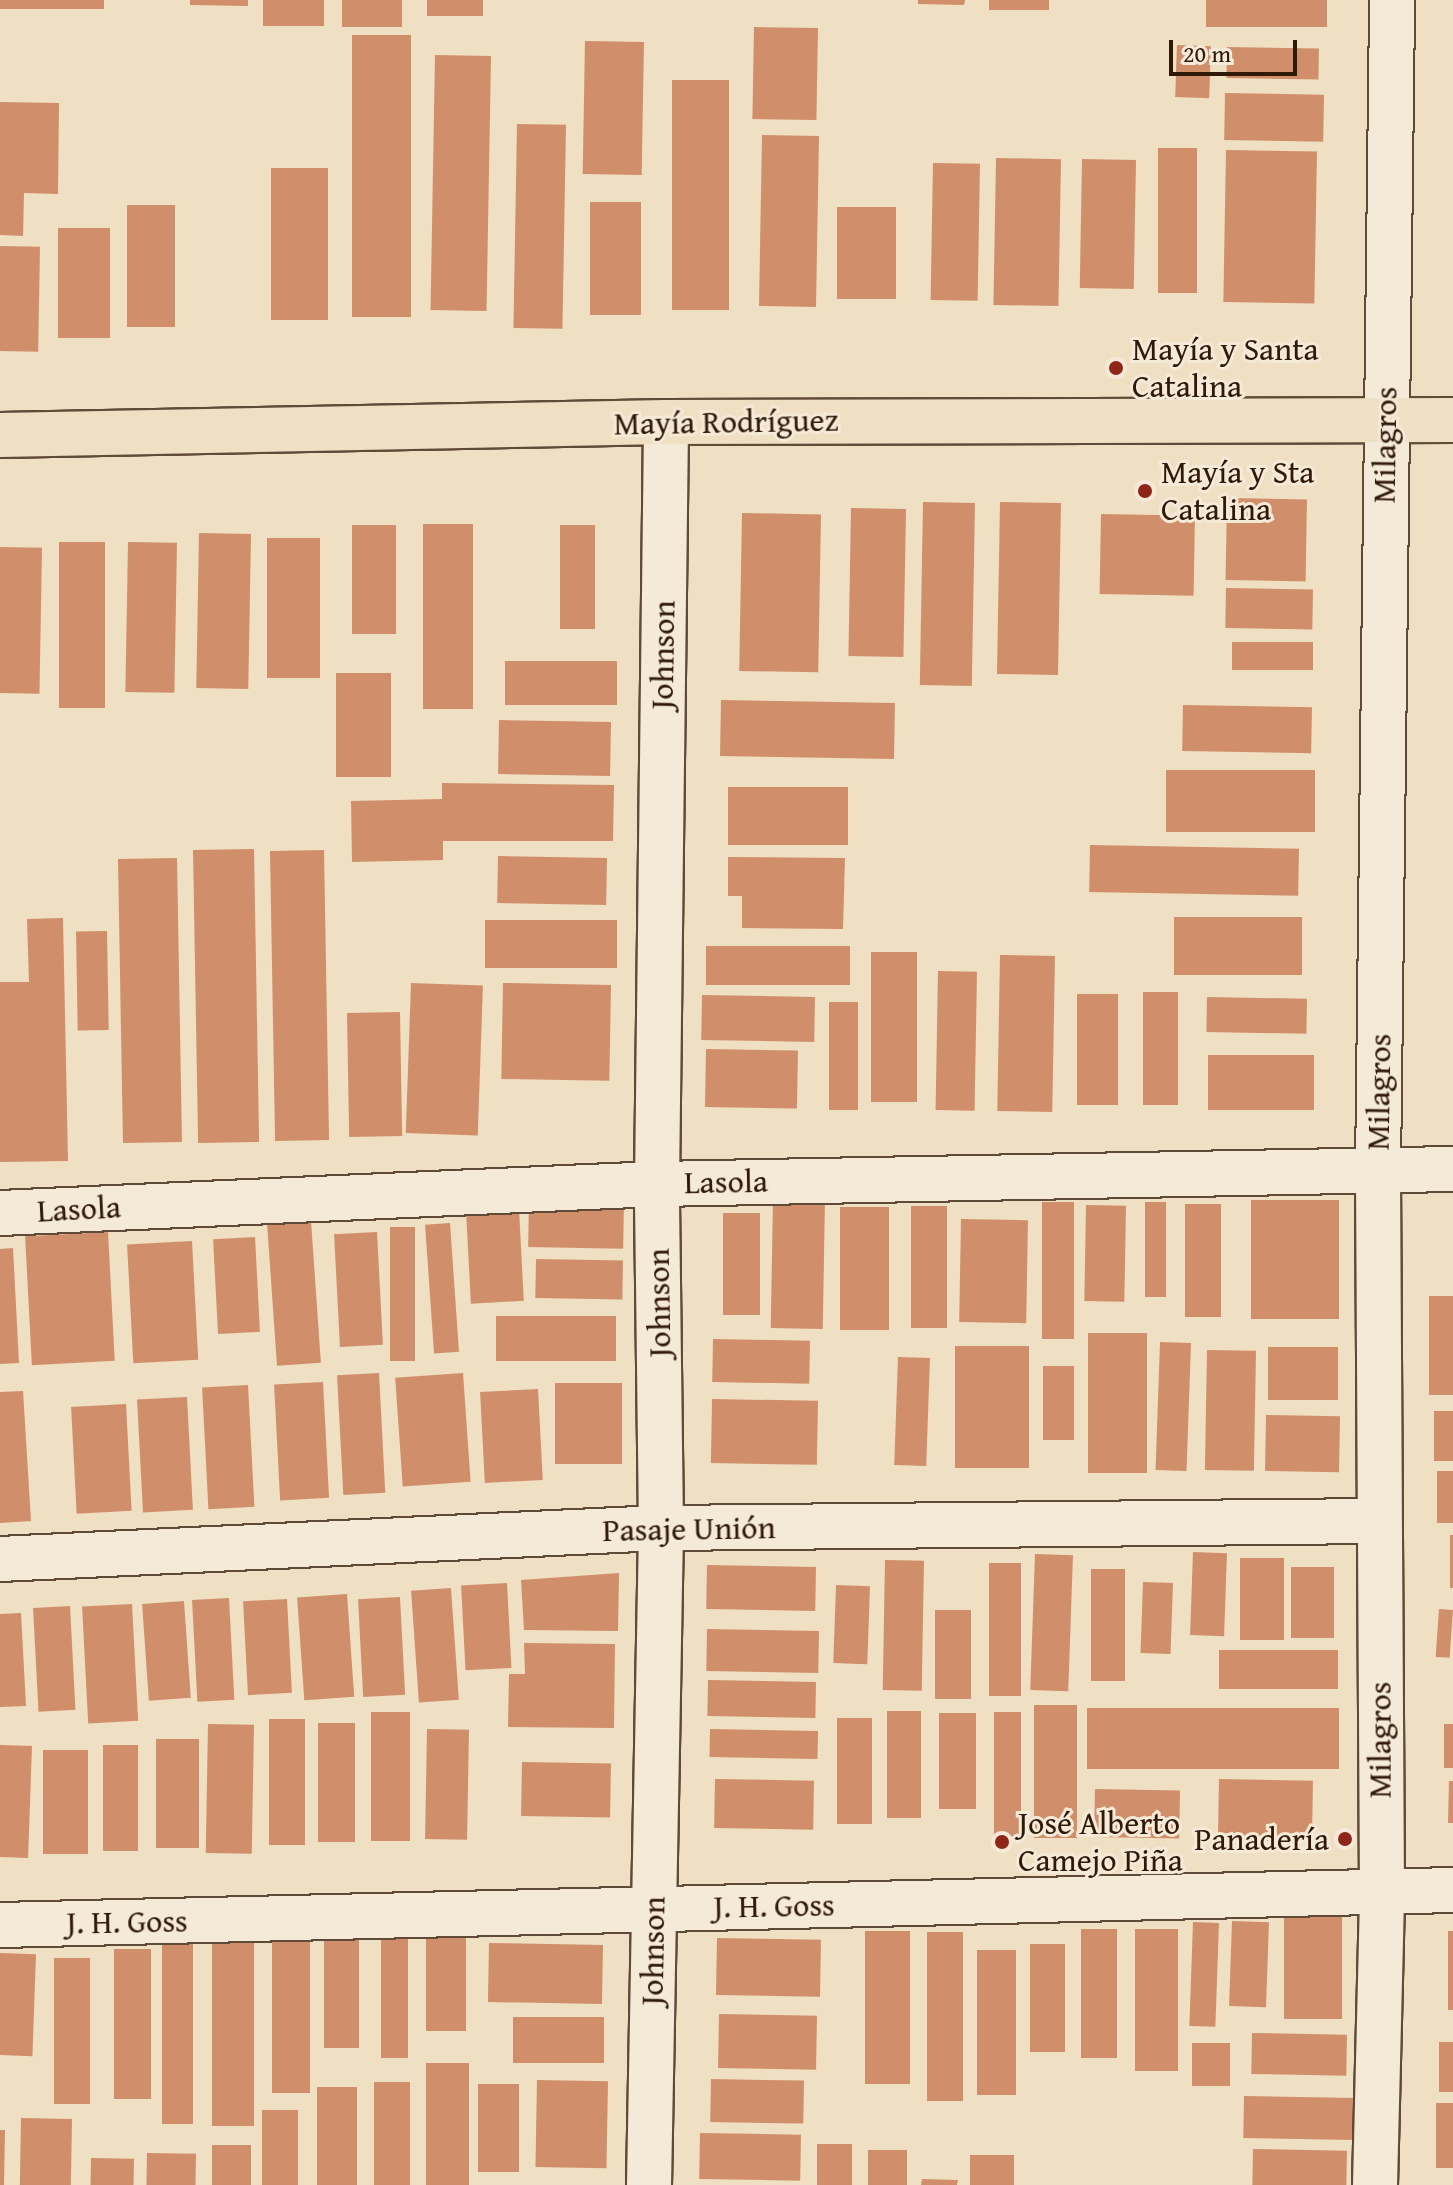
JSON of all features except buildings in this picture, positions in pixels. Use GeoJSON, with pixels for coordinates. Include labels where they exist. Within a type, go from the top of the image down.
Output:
{"type":"FeatureCollection","features":[{"type":"Feature","properties":{"kind":"main road","name":"Mayía Rodríguez"},"geometry":{"type":"LineString","coordinates":[[0,435],[666,422],[1453,420]]}},
{"type":"Feature","properties":{"kind":"street","name":"Milagros"},"geometry":{"type":"LineString","coordinates":[[1375,2185],[1382,1892],[1378,1170],[1392,0]]}},
{"type":"Feature","properties":{"kind":"street","name":"Johnson"},"geometry":{"type":"LineString","coordinates":[[649,2185],[661,1528],[657,1184],[666,422]]}},
{"type":"Feature","properties":{"kind":"street","name":"Lasola"},"geometry":{"type":"LineString","coordinates":[[0,1213],[657,1184],[1453,1169]]}},
{"type":"Feature","properties":{"kind":"street","name":"Pasaje Unión"},"geometry":{"type":"LineString","coordinates":[[0,1559],[661,1528],[1379,1521]]}},
{"type":"Feature","properties":{"kind":"street","name":"J. H. Goss"},"geometry":{"type":"LineString","coordinates":[[0,1925],[1453,1890]]}},
{"type":"Feature","properties":{"kind":"place","name":"Mayía y Santa Catalina"},"geometry":{"type":"Point","coordinates":[1116,368]}},
{"type":"Feature","properties":{"kind":"place","name":"Mayía y Sta Catalina"},"geometry":{"type":"Point","coordinates":[1145,491]}},
{"type":"Feature","properties":{"kind":"place","name":"Panadería"},"geometry":{"type":"Point","coordinates":[1345,1839]}},
{"type":"Feature","properties":{"kind":"place","name":"José Alberto Camejo Piña"},"geometry":{"type":"Point","coordinates":[1002,1842]}}]}
